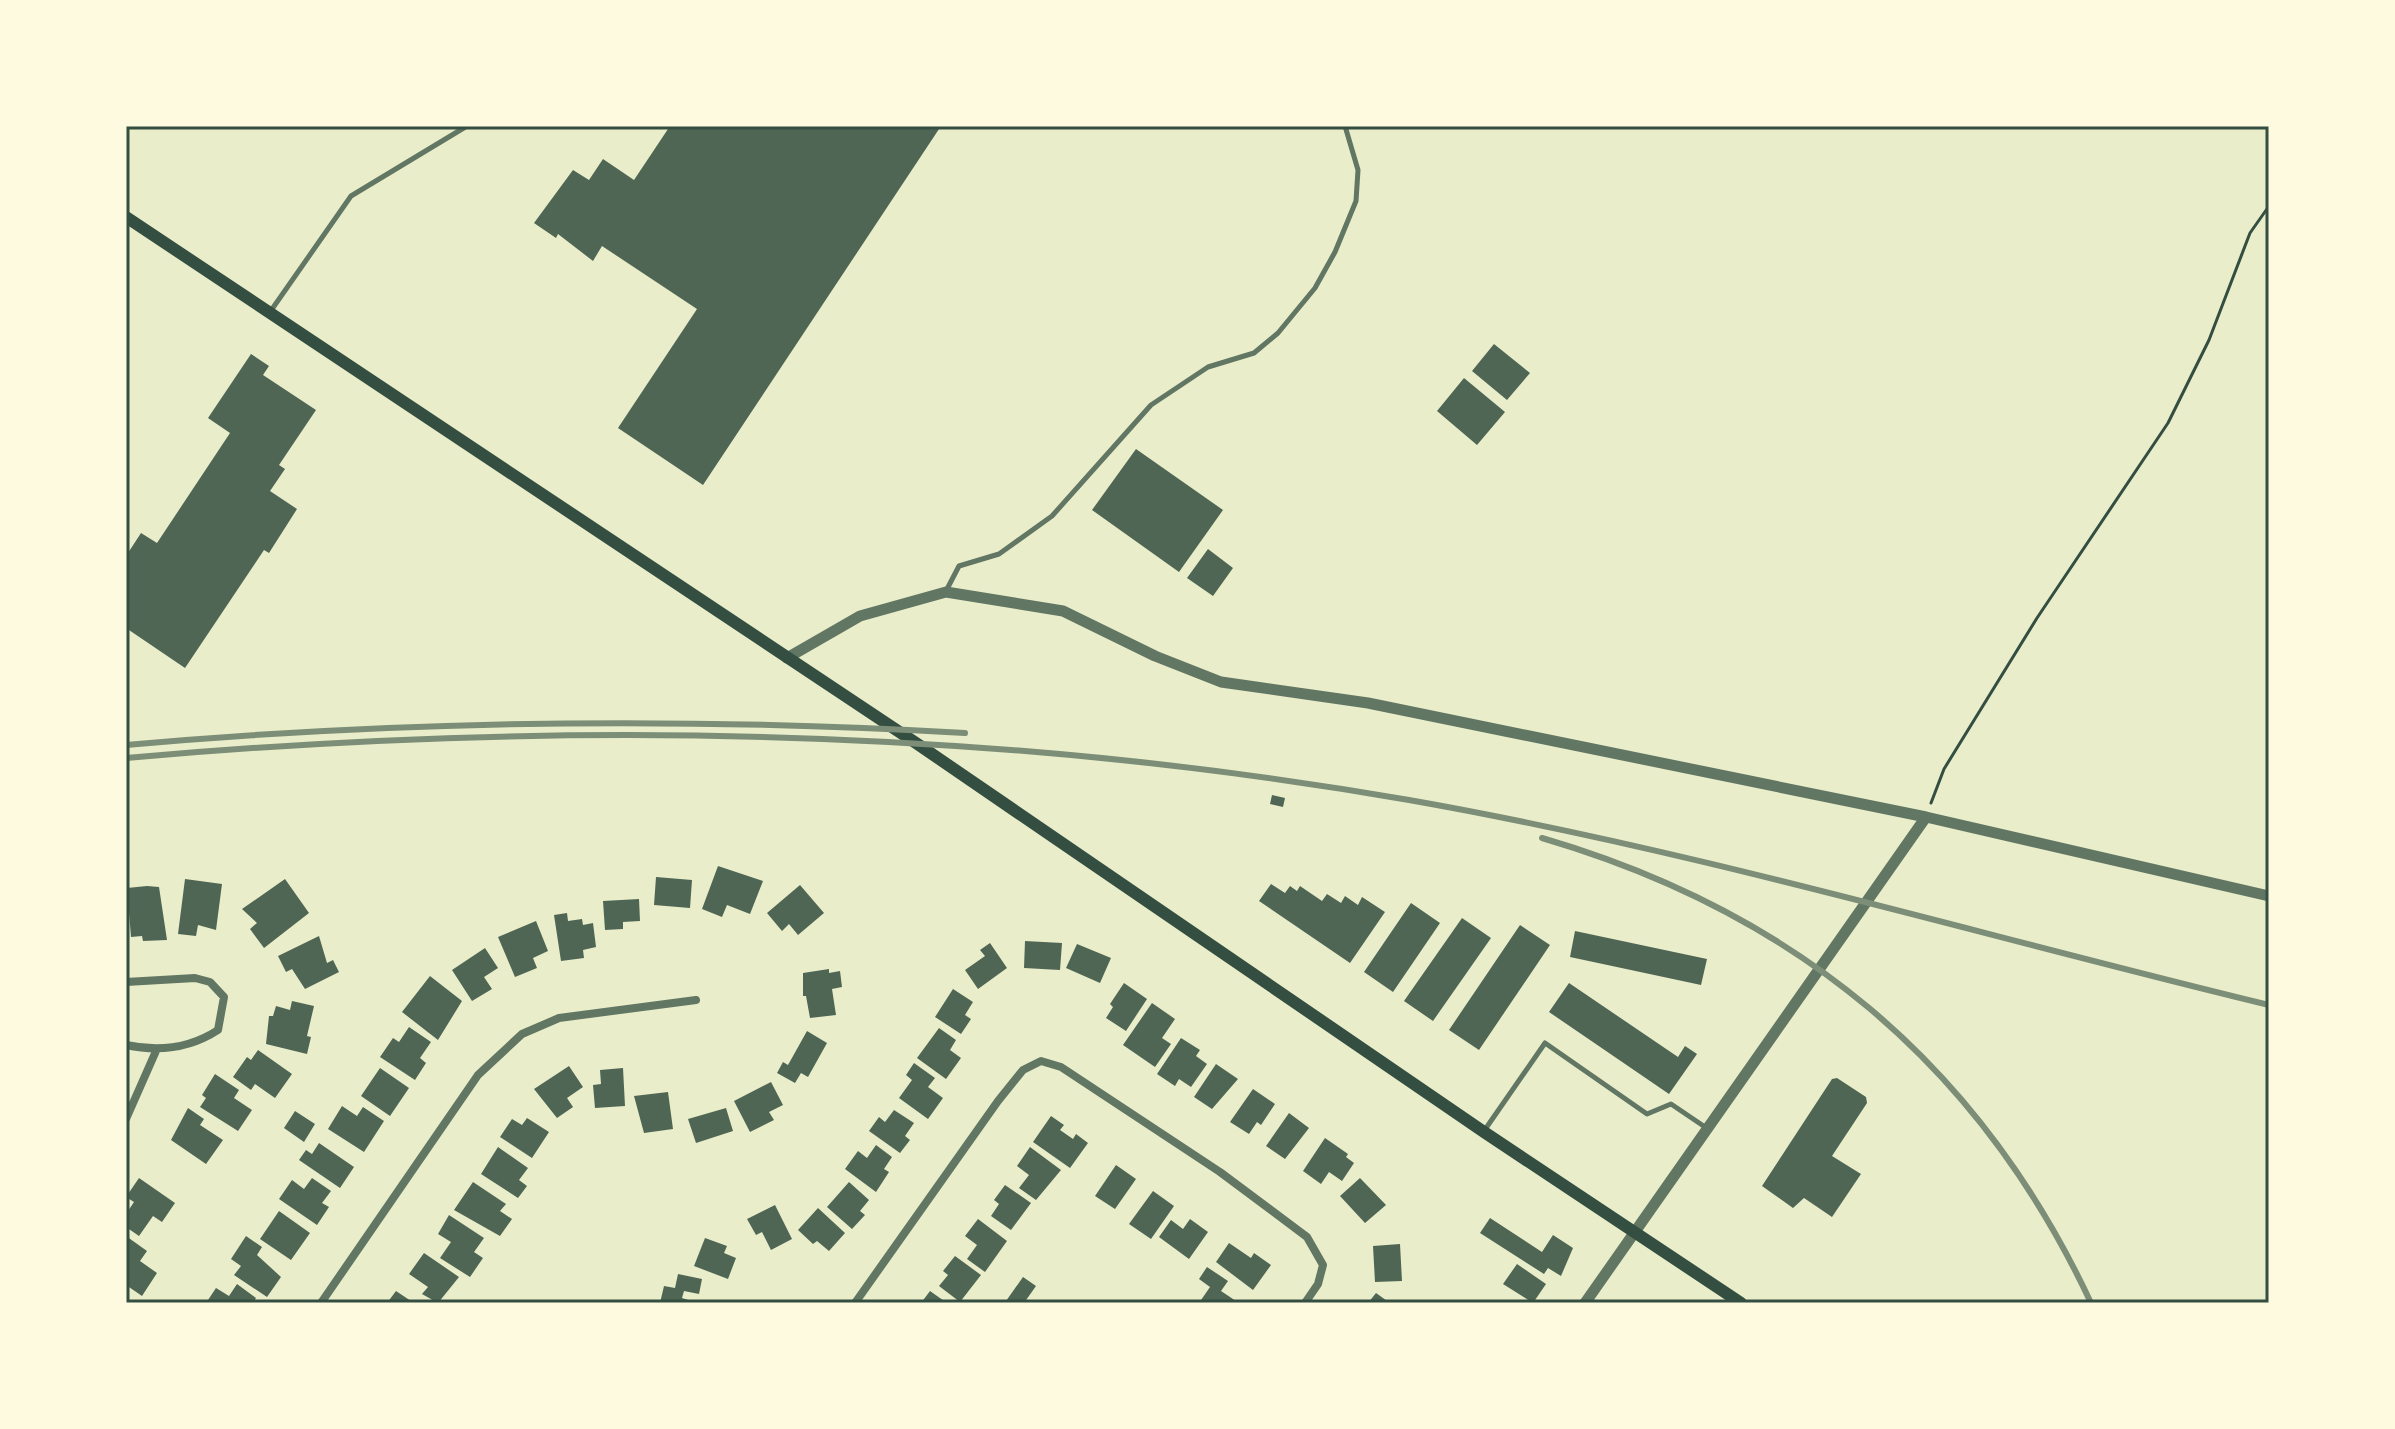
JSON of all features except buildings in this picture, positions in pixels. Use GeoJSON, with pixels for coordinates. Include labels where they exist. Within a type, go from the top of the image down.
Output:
{"type":"FeatureCollection","features":[{"type":"Feature","properties":{"kind":"main road"},"geometry":{"type":"LineString","coordinates":[[126,217],[787,658],[1741,1303]]}},
{"type":"Feature","properties":{"kind":"street"},"geometry":{"type":"LineString","coordinates":[[787,658],[860,616],[946,592],[1063,611],[1155,656],[1221,682],[1368,703],[1926,817],[2269,896]]}},
{"type":"Feature","properties":{"kind":"street"},"geometry":{"type":"LineString","coordinates":[[1585,1303],[1926,817]]}},
{"type":"Feature","properties":{"kind":"street"},"geometry":{"type":"LineString","coordinates":[[126,982],[195,978],[210,982],[224,997],[218,1030],[201,1041],[156,1051],[126,1045]]}},
{"type":"Feature","properties":{"kind":"street"},"geometry":{"type":"LineString","coordinates":[[323,1302],[478,1075],[522,1034],[559,1018],[696,1000]]}},
{"type":"Feature","properties":{"kind":"street"},"geometry":{"type":"LineString","coordinates":[[126,1119],[156,1051]]}},
{"type":"Feature","properties":{"kind":"street"},"geometry":{"type":"LineString","coordinates":[[855,1303],[1023,1070],[1041,1061],[1061,1067],[1220,1172],[1307,1237],[1323,1265],[1318,1284],[1305,1303]]}},
{"type":"Feature","properties":{"kind":"lane"},"geometry":{"type":"LineString","coordinates":[[270,312],[351,196],[467,126]]}},
{"type":"Feature","properties":{"kind":"lane"},"geometry":{"type":"LineString","coordinates":[[946,592],[959,566],[999,554],[1052,516],[1151,405],[1208,367],[1254,353],[1278,333],[1315,288],[1335,252],[1356,201],[1358,170],[1345,126]]}},
{"type":"Feature","properties":{"kind":"lane"},"geometry":{"type":"LineString","coordinates":[[1484,1132],[1545,1043],[1647,1114],[1671,1104],[1708,1129]]}},
{"type":"Feature","properties":{"kind":"path"},"geometry":{"type":"LineString","coordinates":[[1926,817],[1944,769],[2037,618],[2168,423],[2209,340],[2250,233],[2269,206]]}},
{"type":"Feature","properties":{"kind":"railway"},"geometry":{"type":"LineString","coordinates":[[126,745],[336,730],[546,724],[755,725],[965,733]]}},
{"type":"Feature","properties":{"kind":"railway"},"geometry":{"type":"LineString","coordinates":[[126,758],[448,738],[609,735],[769,737],[930,744],[1090,757],[1250,775],[1409,800],[1626,844],[2269,1005]]}},
{"type":"Feature","properties":{"kind":"railway"},"geometry":{"type":"LineString","coordinates":[[1542,838],[1634,869],[1719,908],[1797,954],[1869,1008],[1935,1070],[1994,1140],[2046,1217],[2091,1303]]}}]}
